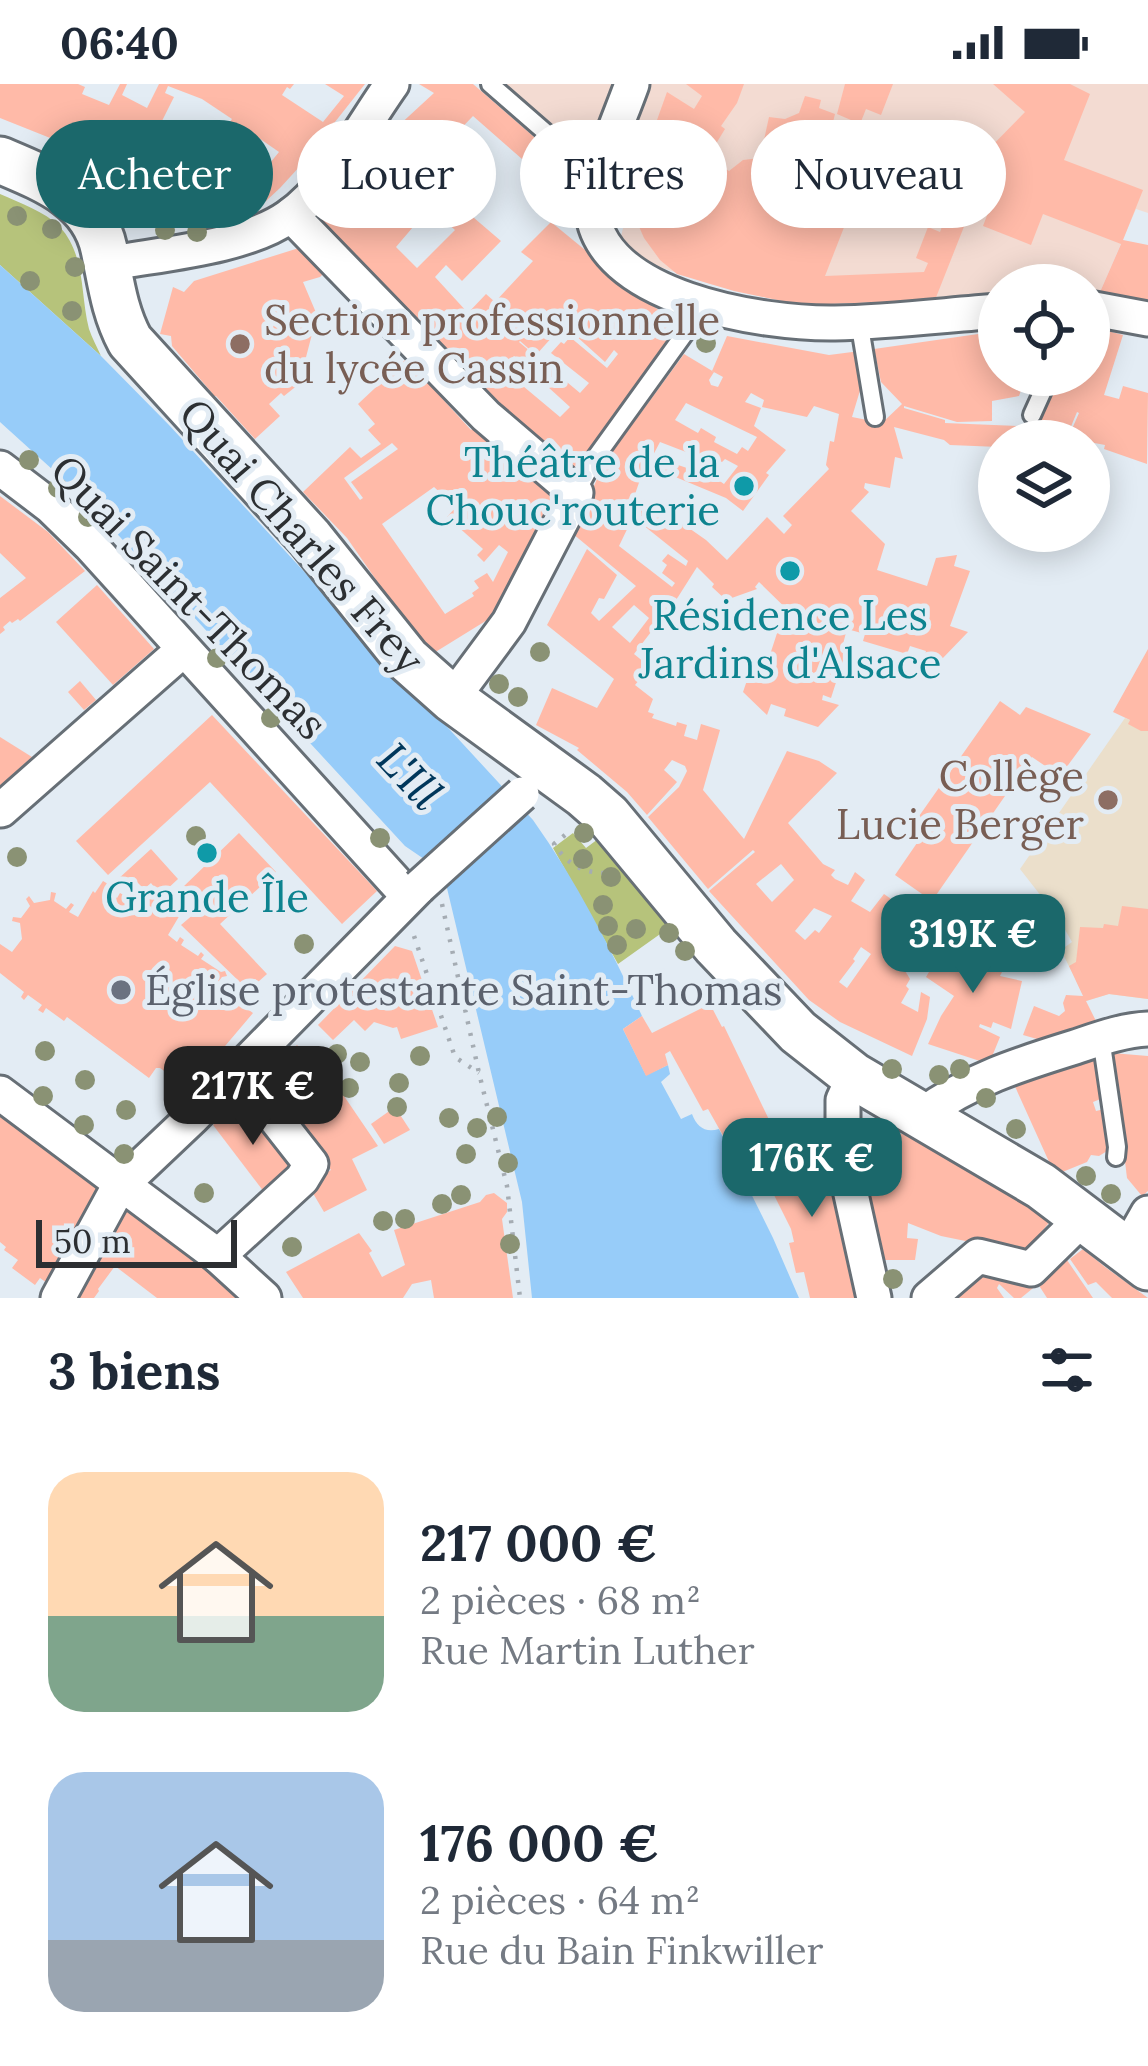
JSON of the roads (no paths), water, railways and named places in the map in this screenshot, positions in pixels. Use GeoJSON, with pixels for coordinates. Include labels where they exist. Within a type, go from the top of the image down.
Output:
{"type":"FeatureCollection","features":[{"type":"Feature","properties":{"kind":"street"},"geometry":{"type":"LineString","coordinates":[[106,264],[229,241],[291,215],[338,162],[392,84]]}},
{"type":"Feature","properties":{"kind":"street"},"geometry":{"type":"LineString","coordinates":[[619,120],[632,84]]}},
{"type":"Feature","properties":{"kind":"street","name":"Quai Charles Frey"},"geometry":{"type":"LineString","coordinates":[[0,160],[46,179],[85,209],[96,224],[120,322],[130,341],[310,538],[407,659],[535,781],[608,816],[777,1012],[854,1076],[1014,1168],[1084,1217],[1141,1243]]}},
{"type":"Feature","properties":{"kind":"street"},"geometry":{"type":"LineString","coordinates":[[291,215],[486,416],[576,493],[518,608],[452,699]]}},
{"type":"Feature","properties":{"kind":"street"},"geometry":{"type":"LineString","coordinates":[[597,228],[615,259],[645,281],[706,304],[799,321],[978,312]]}},
{"type":"Feature","properties":{"kind":"street"},"geometry":{"type":"LineString","coordinates":[[1110,312],[1148,319]]}},
{"type":"Feature","properties":{"kind":"street","name":"Quai Saint-Thomas"},"geometry":{"type":"LineString","coordinates":[[0,468],[67,521],[183,650],[422,893]]}},
{"type":"Feature","properties":{"kind":"street"},"geometry":{"type":"LineString","coordinates":[[0,811],[183,650]]}},
{"type":"Feature","properties":{"kind":"street"},"geometry":{"type":"LineString","coordinates":[[58,1298],[123,1183],[535,781]]}},
{"type":"Feature","properties":{"kind":"street"},"geometry":{"type":"LineString","coordinates":[[922,1115],[981,1079],[1101,1038],[1148,1029]]}},
{"type":"Feature","properties":{"kind":"street"},"geometry":{"type":"LineString","coordinates":[[218,1256],[302,1179],[311,1164],[238,1070]]}},
{"type":"Feature","properties":{"kind":"street"},"geometry":{"type":"LineString","coordinates":[[854,1076],[843,1100],[843,1158],[874,1298]]}},
{"type":"Feature","properties":{"kind":"street"},"geometry":{"type":"LineString","coordinates":[[0,1093],[218,1256],[264,1298]]}},
{"type":"Feature","properties":{"kind":"street"},"geometry":{"type":"LineString","coordinates":[[929,1298],[978,1256],[1031,1269],[1084,1217]]}},
{"type":"Feature","properties":{"kind":"lane"},"geometry":{"type":"LineString","coordinates":[[490,84],[531,120]]}},
{"type":"Feature","properties":{"kind":"lane"},"geometry":{"type":"LineString","coordinates":[[576,493],[595,458],[706,304]]}},
{"type":"Feature","properties":{"kind":"lane"},"geometry":{"type":"LineString","coordinates":[[859,321],[875,417]]}},
{"type":"Feature","properties":{"kind":"lane"},"geometry":{"type":"LineString","coordinates":[[1032,415],[1041,396]]}},
{"type":"Feature","properties":{"kind":"lane"},"geometry":{"type":"LineString","coordinates":[[1101,1038],[1116,1157]]}},
{"type":"Feature","properties":{"kind":"water","name":"L'Ill"},"geometry":{"type":"Polygon","coordinates":[[[0,265],[169,425],[533,820],[592,915],[642,1016],[623,1029],[646,1075],[668,1065],[670,1074],[661,1082],[681,1119],[692,1114],[702,1128],[719,1129],[799,1298],[532,1298],[522,1202],[446,884],[405,846],[85,499],[0,422],[0,265]]]}},
{"type":"Feature","properties":{"kind":"place","name":"Section professionnelle du lycée Cassin"},"geometry":{"type":"Point","coordinates":[240,344]}},
{"type":"Feature","properties":{"kind":"place","name":"Théâtre de la Chouc'routerie"},"geometry":{"type":"Point","coordinates":[744,486]}},
{"type":"Feature","properties":{"kind":"place","name":"Résidence Les Jardins d'Alsace"},"geometry":{"type":"Point","coordinates":[790,571]}},
{"type":"Feature","properties":{"kind":"place","name":"Collège Lucie Berger"},"geometry":{"type":"Point","coordinates":[1108,800]}},
{"type":"Feature","properties":{"kind":"place","name":"Grande Île"},"geometry":{"type":"Point","coordinates":[207,853]}},
{"type":"Feature","properties":{"kind":"place","name":"Église protestante Saint-Thomas"},"geometry":{"type":"Point","coordinates":[121,990]}}]}
